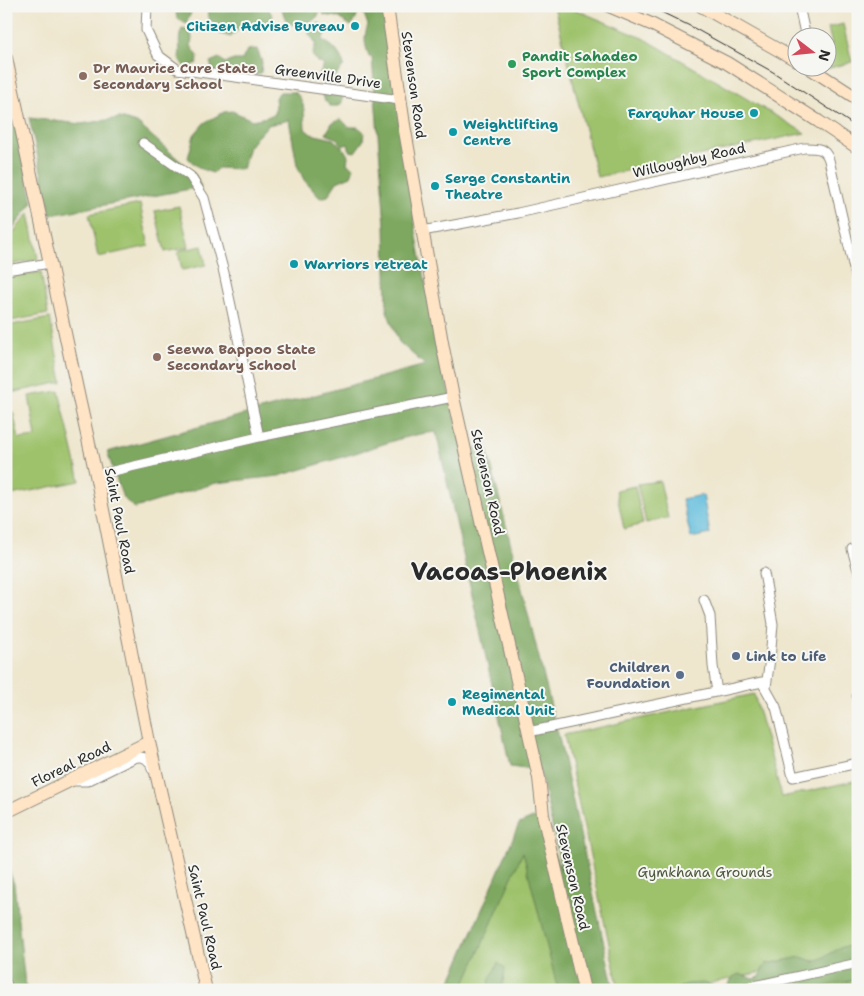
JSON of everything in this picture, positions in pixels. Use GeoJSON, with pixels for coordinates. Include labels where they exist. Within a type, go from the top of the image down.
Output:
{"type":"FeatureCollection","features":[{"type":"Feature","properties":{"kind":"street","name":"Greenville Drive"},"geometry":{"type":"LineString","coordinates":[[147,6],[146,30],[158,55],[177,69],[400,100]]}},
{"type":"Feature","properties":{"kind":"street","name":"Stevenson Road"},"geometry":{"type":"LineString","coordinates":[[387,6],[400,100],[422,232],[453,397],[539,778],[543,815],[584,990]]}},
{"type":"Feature","properties":{"kind":"street"},"geometry":{"type":"LineString","coordinates":[[609,6],[651,24],[727,63],[858,148]]}},
{"type":"Feature","properties":{"kind":"street"},"geometry":{"type":"LineString","coordinates":[[702,6],[786,54]]}},
{"type":"Feature","properties":{"kind":"street"},"geometry":{"type":"LineString","coordinates":[[799,6],[804,28]]}},
{"type":"Feature","properties":{"kind":"street","name":"Saint Paul Road"},"geometry":{"type":"LineString","coordinates":[[7,63],[96,475],[149,742],[206,990]]}},
{"type":"Feature","properties":{"kind":"street"},"geometry":{"type":"LineString","coordinates":[[825,78],[858,99]]}},
{"type":"Feature","properties":{"kind":"street"},"geometry":{"type":"LineString","coordinates":[[143,143],[190,176],[204,198],[224,274],[259,437]]}},
{"type":"Feature","properties":{"kind":"street","name":"Willoughby Road"},"geometry":{"type":"LineString","coordinates":[[422,232],[518,213],[804,148],[815,148],[823,150],[829,160],[858,286]]}},
{"type":"Feature","properties":{"kind":"street"},"geometry":{"type":"LineString","coordinates":[[6,270],[50,262]]}},
{"type":"Feature","properties":{"kind":"street"},"geometry":{"type":"LineString","coordinates":[[96,475],[259,437],[453,397]]}},
{"type":"Feature","properties":{"kind":"street"},"geometry":{"type":"LineString","coordinates":[[852,549],[858,570]]}},
{"type":"Feature","properties":{"kind":"street"},"geometry":{"type":"LineString","coordinates":[[764,573],[773,624],[766,687]]}},
{"type":"Feature","properties":{"kind":"street"},"geometry":{"type":"LineString","coordinates":[[704,600],[710,616],[713,666],[717,692]]}},
{"type":"Feature","properties":{"kind":"street"},"geometry":{"type":"LineString","coordinates":[[528,732],[762,682],[776,707],[793,777],[858,763]]}},
{"type":"Feature","properties":{"kind":"street","name":"Floreal Road"},"geometry":{"type":"LineString","coordinates":[[6,812],[149,742]]}},
{"type":"Feature","properties":{"kind":"street"},"geometry":{"type":"LineString","coordinates":[[71,781],[87,781],[134,758],[143,757],[151,764],[158,800],[165,809]]}},
{"type":"Feature","properties":{"kind":"street"},"geometry":{"type":"LineString","coordinates":[[736,990],[858,963]]}},
{"type":"Feature","properties":{"kind":"street"},"geometry":{"type":"LineString","coordinates":[[6,983],[8,990]]}},
{"type":"Feature","properties":{"kind":"green space"},"geometry":{"type":"Polygon","coordinates":[[[175,6],[194,6],[186,24],[177,18],[175,6]]]}},
{"type":"Feature","properties":{"kind":"green space"},"geometry":{"type":"Polygon","coordinates":[[[206,6],[267,6],[273,17],[267,25],[246,22],[231,37],[220,34],[217,25],[209,19],[206,6]]]}},
{"type":"Feature","properties":{"kind":"green space"},"geometry":{"type":"Polygon","coordinates":[[[281,6],[322,6],[314,20],[294,25],[287,21],[281,6]]]}},
{"type":"Feature","properties":{"kind":"green space"},"geometry":{"type":"Polygon","coordinates":[[[325,6],[383,6],[400,100],[416,232],[441,362],[464,451],[486,445],[560,742],[614,990],[558,990],[523,852],[462,990],[447,990],[519,824],[533,818],[540,821],[562,872],[540,770],[510,766],[436,432],[396,440],[279,476],[216,483],[135,508],[123,498],[107,452],[425,365],[399,342],[387,311],[385,225],[372,57],[369,57],[365,41],[368,25],[364,14],[359,10],[351,26],[338,17],[324,15],[322,8],[325,6]]]}},
{"type":"Feature","properties":{"kind":"green space"},"geometry":{"type":"Polygon","coordinates":[[[554,6],[567,6],[645,39],[805,133],[597,177],[554,6]]]}},
{"type":"Feature","properties":{"kind":"green space"},"geometry":{"type":"Polygon","coordinates":[[[320,23],[325,34],[322,40],[336,50],[344,65],[329,85],[322,83],[319,75],[324,65],[318,62],[312,55],[316,43],[309,34],[309,28],[320,23]]]}},
{"type":"Feature","properties":{"kind":"green space"},"geometry":{"type":"Polygon","coordinates":[[[843,24],[852,62],[836,66],[836,28],[828,28],[843,24]]]}},
{"type":"Feature","properties":{"kind":"green space"},"geometry":{"type":"Polygon","coordinates":[[[182,29],[190,30],[191,46],[198,56],[197,63],[185,68],[179,58],[182,29]]]}},
{"type":"Feature","properties":{"kind":"green space"},"geometry":{"type":"Polygon","coordinates":[[[257,49],[262,62],[261,73],[251,77],[246,71],[236,75],[213,72],[210,62],[219,58],[225,63],[242,60],[247,50],[257,49]]]}},
{"type":"Feature","properties":{"kind":"green space"},"geometry":{"type":"Polygon","coordinates":[[[6,86],[33,202],[6,238],[6,86]]]}},
{"type":"Feature","properties":{"kind":"green space"},"geometry":{"type":"Polygon","coordinates":[[[280,92],[295,92],[299,96],[304,109],[305,129],[311,134],[333,139],[344,149],[348,156],[347,164],[354,168],[351,176],[337,182],[328,196],[320,198],[304,180],[297,165],[289,120],[268,125],[249,147],[242,169],[218,168],[213,173],[205,171],[188,158],[194,135],[204,123],[224,112],[232,111],[252,120],[267,117],[274,114],[275,98],[280,92]]]}},
{"type":"Feature","properties":{"kind":"green space"},"geometry":{"type":"Polygon","coordinates":[[[322,92],[343,95],[342,102],[339,106],[330,106],[325,101],[322,92]]]}},
{"type":"Feature","properties":{"kind":"green space"},"geometry":{"type":"Polygon","coordinates":[[[29,118],[81,124],[120,118],[137,123],[195,174],[201,187],[51,215],[29,118]]]}},
{"type":"Feature","properties":{"kind":"green space"},"geometry":{"type":"Polygon","coordinates":[[[341,119],[349,127],[358,127],[364,132],[363,141],[355,152],[350,151],[348,144],[342,146],[338,139],[326,134],[332,123],[341,119]]]}},
{"type":"Feature","properties":{"kind":"green space"},"geometry":{"type":"Polygon","coordinates":[[[140,204],[149,246],[98,257],[89,214],[140,204]]]}},
{"type":"Feature","properties":{"kind":"green space"},"geometry":{"type":"Polygon","coordinates":[[[179,206],[189,247],[165,252],[155,211],[179,206]]]}},
{"type":"Feature","properties":{"kind":"green space"},"geometry":{"type":"Polygon","coordinates":[[[29,213],[38,259],[6,266],[6,242],[29,213]]]}},
{"type":"Feature","properties":{"kind":"green space"},"geometry":{"type":"Polygon","coordinates":[[[202,246],[206,265],[182,270],[178,251],[202,246]]]}},
{"type":"Feature","properties":{"kind":"green space"},"geometry":{"type":"Polygon","coordinates":[[[41,272],[48,314],[10,321],[6,296],[6,277],[41,272]]]}},
{"type":"Feature","properties":{"kind":"green space"},"geometry":{"type":"Polygon","coordinates":[[[50,318],[62,382],[6,394],[6,326],[50,318]]]}},
{"type":"Feature","properties":{"kind":"green space"},"geometry":{"type":"Polygon","coordinates":[[[59,391],[80,481],[6,496],[6,414],[13,412],[19,439],[36,437],[29,396],[59,391]]]}},
{"type":"Feature","properties":{"kind":"green space"},"geometry":{"type":"Polygon","coordinates":[[[660,481],[668,518],[646,523],[637,484],[660,481]]]}},
{"type":"Feature","properties":{"kind":"green space"},"geometry":{"type":"Polygon","coordinates":[[[635,486],[643,524],[624,529],[616,490],[635,486]]]}},
{"type":"Feature","properties":{"kind":"green space","name":"Gymkhana Grounds"},"geometry":{"type":"Polygon","coordinates":[[[754,694],[782,797],[858,780],[858,951],[680,990],[619,990],[564,735],[754,694]]]}},
{"type":"Feature","properties":{"kind":"green space"},"geometry":{"type":"Polygon","coordinates":[[[523,831],[569,990],[447,990],[523,831]]]}},
{"type":"Feature","properties":{"kind":"green space"},"geometry":{"type":"Polygon","coordinates":[[[6,862],[14,884],[27,990],[6,990],[6,862]]]}},
{"type":"Feature","properties":{"kind":"green space"},"geometry":{"type":"Polygon","coordinates":[[[858,945],[858,979],[809,990],[725,990],[733,977],[739,974],[753,979],[760,977],[766,964],[801,957],[815,962],[842,947],[858,945]]]}},
{"type":"Feature","properties":{"kind":"green space"},"geometry":{"type":"Polygon","coordinates":[[[498,963],[505,968],[502,990],[487,990],[490,979],[498,963]]]}},
{"type":"Feature","properties":{"kind":"green space"},"geometry":{"type":"Polygon","coordinates":[[[858,971],[858,990],[772,990],[858,971]]]}},
{"type":"Feature","properties":{"kind":"green space"},"geometry":{"type":"Polygon","coordinates":[[[703,983],[725,990],[674,990],[687,984],[703,983]]]}},
{"type":"Feature","properties":{"kind":"water"},"geometry":{"type":"Polygon","coordinates":[[[703,495],[710,534],[691,538],[682,499],[703,495]]]}},
{"type":"Feature","properties":{"kind":"tram line"},"geometry":{"type":"LineString","coordinates":[[649,6],[692,27],[773,72],[858,128]]}},
{"type":"Feature","properties":{"kind":"place","name":"Citizen Advise Bureau"},"geometry":{"type":"Point","coordinates":[355,26]}},
{"type":"Feature","properties":{"kind":"place","name":"Pandit Sahadeo Sport Complex"},"geometry":{"type":"Point","coordinates":[512,64]}},
{"type":"Feature","properties":{"kind":"place","name":"Dr Maurice Cure State Secondary School"},"geometry":{"type":"Point","coordinates":[83,76]}},
{"type":"Feature","properties":{"kind":"place","name":"Farquhar House"},"geometry":{"type":"Point","coordinates":[754,113]}},
{"type":"Feature","properties":{"kind":"place","name":"Weightlifting Centre"},"geometry":{"type":"Point","coordinates":[453,132]}},
{"type":"Feature","properties":{"kind":"place","name":"Serge Constantin Theatre"},"geometry":{"type":"Point","coordinates":[435,186]}},
{"type":"Feature","properties":{"kind":"place","name":"Warriors retreat"},"geometry":{"type":"Point","coordinates":[294,264]}},
{"type":"Feature","properties":{"kind":"place","name":"Seewa Bappoo State Secondary School"},"geometry":{"type":"Point","coordinates":[157,357]}},
{"type":"Feature","properties":{"kind":"place","name":"Link to Life"},"geometry":{"type":"Point","coordinates":[736,656]}},
{"type":"Feature","properties":{"kind":"place","name":"Children Foundation"},"geometry":{"type":"Point","coordinates":[680,675]}},
{"type":"Feature","properties":{"kind":"place","name":"Regimental Medical Unit"},"geometry":{"type":"Point","coordinates":[452,702]}},
{"type":"Feature","properties":{"kind":"district","name":"Vacoas-Phoenix"},"geometry":{"type":"Point","coordinates":[509,572]}}]}
